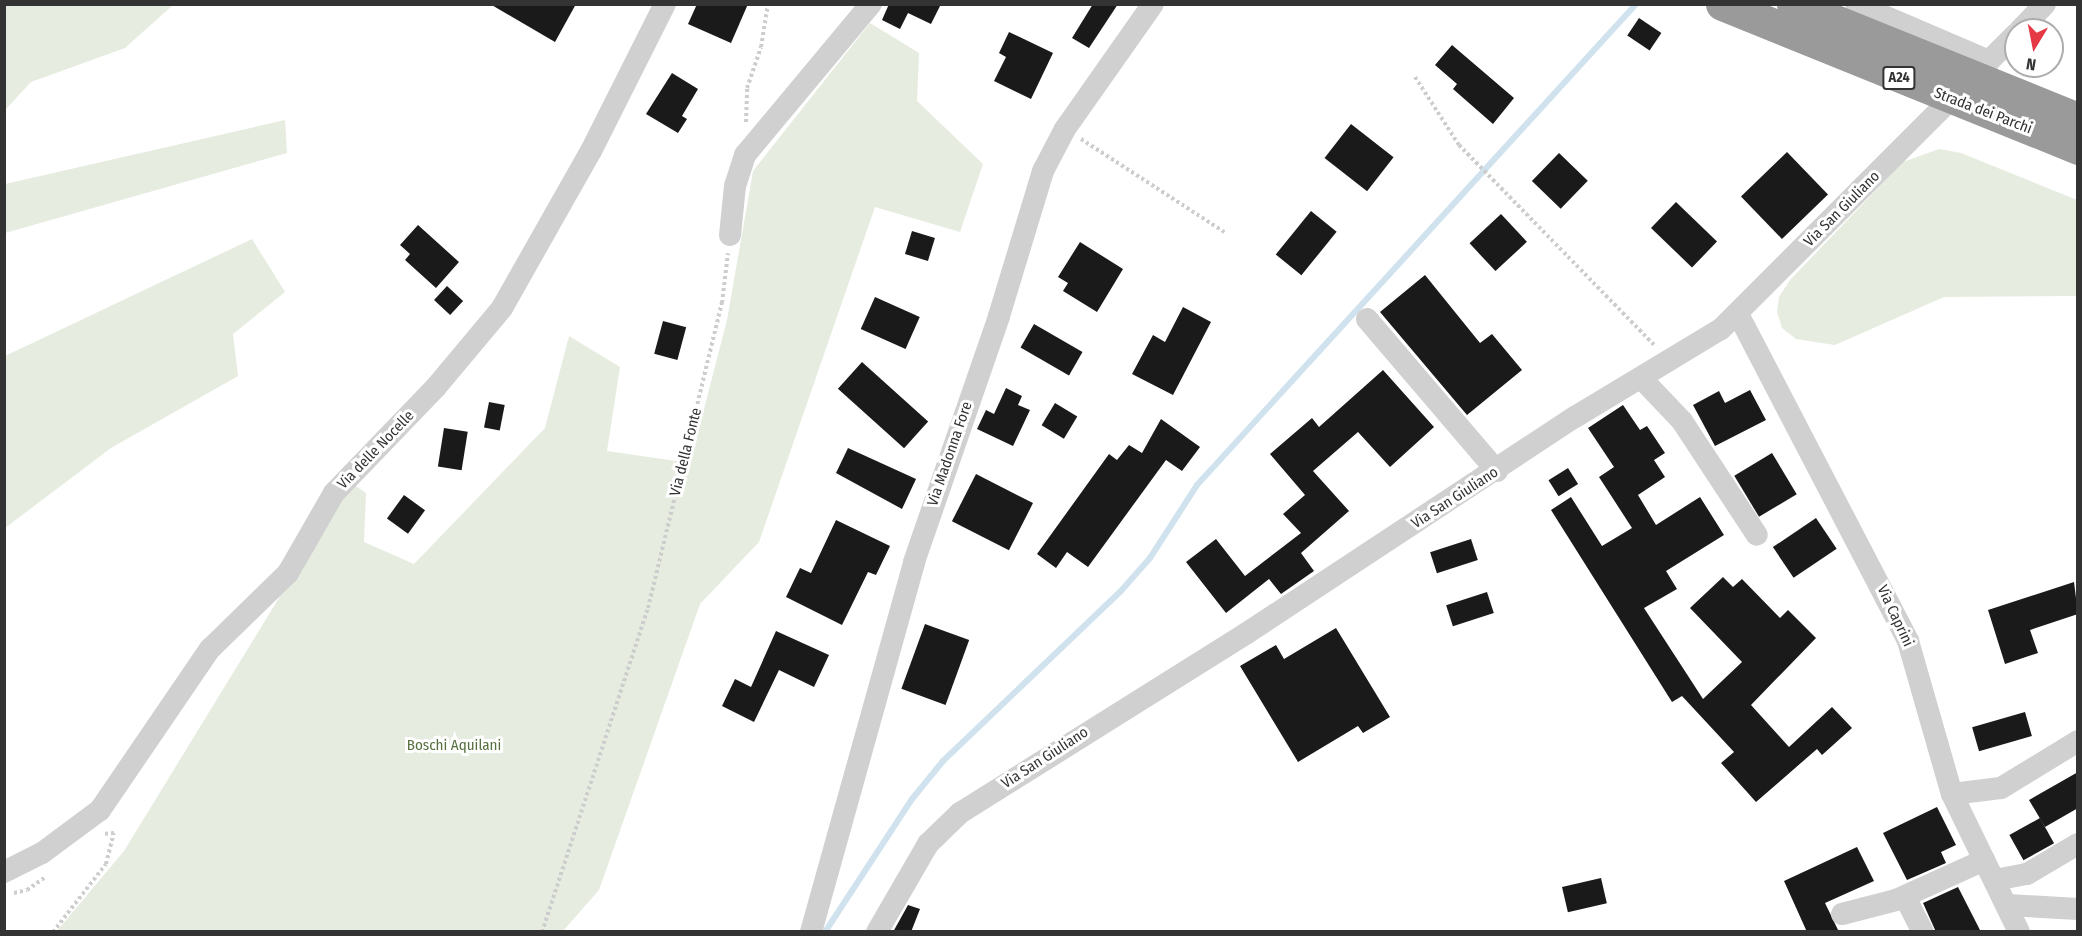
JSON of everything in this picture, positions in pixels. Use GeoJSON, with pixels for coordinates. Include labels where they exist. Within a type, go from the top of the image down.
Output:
{"type":"FeatureCollection","features":[{"type":"Feature","properties":{"kind":"highway","name":"Strada dei Parchi"},"geometry":{"type":"LineString","coordinates":[[1722,4],[2078,148]]}},
{"type":"Feature","properties":{"kind":"highway","name":"Strada dei Parchi"},"geometry":{"type":"LineString","coordinates":[[1793,4],[2078,119]]}},
{"type":"Feature","properties":{"kind":"street","name":"Via delle Nocelle"},"geometry":{"type":"LineString","coordinates":[[4,872],[62,840],[106,804],[210,649],[288,573],[334,493],[436,387],[502,308],[591,151],[665,4]]}},
{"type":"Feature","properties":{"kind":"street","name":"Via Madonna Fore"},"geometry":{"type":"LineString","coordinates":[[811,932],[942,472],[999,316],[1043,171],[1065,129],[1154,4]]}},
{"type":"Feature","properties":{"kind":"street"},"geometry":{"type":"LineString","coordinates":[[1856,4],[1989,61]]}},
{"type":"Feature","properties":{"kind":"street"},"geometry":{"type":"LineString","coordinates":[[2032,18],[2045,4]]}},
{"type":"Feature","properties":{"kind":"street"},"geometry":{"type":"LineString","coordinates":[[730,235],[738,174],[751,149],[867,7]]}},
{"type":"Feature","properties":{"kind":"street","name":"Via San Giuliano"},"geometry":{"type":"LineString","coordinates":[[877,932],[928,844],[960,813],[1497,471],[1575,417],[1670,363],[1738,314],[2004,46]]}},
{"type":"Feature","properties":{"kind":"street","name":"Via Caprini"},"geometry":{"type":"LineString","coordinates":[[1738,314],[1908,641],[1952,794],[2008,905],[2019,932]]}},
{"type":"Feature","properties":{"kind":"street"},"geometry":{"type":"LineString","coordinates":[[1367,319],[1497,471]]}},
{"type":"Feature","properties":{"kind":"street"},"geometry":{"type":"LineString","coordinates":[[1642,379],[1682,421],[1757,535]]}},
{"type":"Feature","properties":{"kind":"street"},"geometry":{"type":"LineString","coordinates":[[1952,794],[2001,788],[2078,741]]}},
{"type":"Feature","properties":{"kind":"street"},"geometry":{"type":"LineString","coordinates":[[1995,880],[2027,874],[2078,844]]}},
{"type":"Feature","properties":{"kind":"street"},"geometry":{"type":"LineString","coordinates":[[1842,914],[1905,897],[1984,860]]}},
{"type":"Feature","properties":{"kind":"street"},"geometry":{"type":"LineString","coordinates":[[1905,897],[1923,932]]}},
{"type":"Feature","properties":{"kind":"street"},"geometry":{"type":"LineString","coordinates":[[2008,905],[2078,909]]}},
{"type":"Feature","properties":{"kind":"path"},"geometry":{"type":"LineString","coordinates":[[751,149],[747,87],[761,46],[768,4]]}},
{"type":"Feature","properties":{"kind":"path"},"geometry":{"type":"LineString","coordinates":[[1415,77],[1451,135],[1670,363]]}},
{"type":"Feature","properties":{"kind":"path"},"geometry":{"type":"LineString","coordinates":[[1065,129],[1224,232]]}},
{"type":"Feature","properties":{"kind":"path","name":"Via della Fonte"},"geometry":{"type":"LineString","coordinates":[[542,932],[648,608],[722,303],[730,235]]}},
{"type":"Feature","properties":{"kind":"path"},"geometry":{"type":"LineString","coordinates":[[53,932],[106,864],[114,833],[94,842]]}},
{"type":"Feature","properties":{"kind":"path"},"geometry":{"type":"LineString","coordinates":[[4,886],[10,893],[27,890],[46,876]]}},
{"type":"Feature","properties":{"kind":"green space"},"geometry":{"type":"Polygon","coordinates":[[[5,4],[173,5],[125,48],[31,82],[5,110],[5,4]]]}},
{"type":"Feature","properties":{"kind":"green space","name":"Boschi Aquilani"},"geometry":{"type":"Polygon","coordinates":[[[870,23],[919,53],[917,101],[983,164],[960,232],[875,207],[759,542],[700,604],[599,890],[563,931],[56,932],[124,851],[350,482],[366,493],[364,542],[414,564],[545,428],[569,336],[620,367],[607,451],[690,463],[727,320],[753,171],[870,23]]]}},
{"type":"Feature","properties":{"kind":"green space"},"geometry":{"type":"Polygon","coordinates":[[[285,120],[287,153],[5,233],[5,184],[285,120]]]}},
{"type":"Feature","properties":{"kind":"green space"},"geometry":{"type":"Polygon","coordinates":[[[1939,149],[1961,153],[2077,200],[2077,296],[1944,297],[1835,345],[1796,339],[1782,328],[1777,312],[1779,297],[1790,280],[1903,162],[1939,149]]]}},
{"type":"Feature","properties":{"kind":"green space"},"geometry":{"type":"Polygon","coordinates":[[[252,239],[285,292],[233,334],[238,376],[111,448],[5,528],[5,356],[252,239]]]}},
{"type":"Feature","properties":{"kind":"building"},"geometry":{"type":"Polygon","coordinates":[[[490,4],[576,4],[555,42],[490,4]]]}},
{"type":"Feature","properties":{"kind":"building"},"geometry":{"type":"Polygon","coordinates":[[[697,4],[748,4],[731,43],[688,24],[697,4]]]}},
{"type":"Feature","properties":{"kind":"building"},"geometry":{"type":"Polygon","coordinates":[[[889,4],[941,4],[931,24],[908,13],[900,29],[882,20],[889,4]]]}},
{"type":"Feature","properties":{"kind":"building"},"geometry":{"type":"Polygon","coordinates":[[[1093,4],[1118,4],[1089,48],[1072,38],[1093,4]]]}},
{"type":"Feature","properties":{"kind":"building"},"geometry":{"type":"Polygon","coordinates":[[[1639,18],[1661,33],[1650,51],[1627,35],[1639,18]]]}},
{"type":"Feature","properties":{"kind":"building"},"geometry":{"type":"Polygon","coordinates":[[[1009,32],[1053,53],[1031,99],[994,81],[1006,57],[999,53],[1009,32]]]}},
{"type":"Feature","properties":{"kind":"building"},"geometry":{"type":"Polygon","coordinates":[[[1452,45],[1514,98],[1493,124],[1453,89],[1457,84],[1435,65],[1452,45]]]}},
{"type":"Feature","properties":{"kind":"building"},"geometry":{"type":"Polygon","coordinates":[[[672,73],[698,89],[682,116],[687,119],[678,133],[646,114],[672,73]]]}},
{"type":"Feature","properties":{"kind":"building"},"geometry":{"type":"Polygon","coordinates":[[[1351,124],[1394,157],[1367,191],[1325,158],[1351,124]]]}},
{"type":"Feature","properties":{"kind":"building"},"geometry":{"type":"Polygon","coordinates":[[[1787,152],[1828,194],[1782,239],[1741,196],[1787,152]]]}},
{"type":"Feature","properties":{"kind":"building"},"geometry":{"type":"Polygon","coordinates":[[[1559,153],[1588,181],[1561,209],[1532,181],[1559,153]]]}},
{"type":"Feature","properties":{"kind":"building"},"geometry":{"type":"Polygon","coordinates":[[[1676,202],[1717,242],[1692,267],[1651,228],[1676,202]]]}},
{"type":"Feature","properties":{"kind":"building"},"geometry":{"type":"Polygon","coordinates":[[[1311,211],[1337,232],[1301,275],[1276,255],[1311,211]]]}},
{"type":"Feature","properties":{"kind":"building"},"geometry":{"type":"Polygon","coordinates":[[[1501,214],[1527,242],[1495,271],[1470,243],[1501,214]]]}},
{"type":"Feature","properties":{"kind":"building"},"geometry":{"type":"Polygon","coordinates":[[[418,225],[459,262],[436,288],[405,260],[410,254],[400,245],[418,225]]]}},
{"type":"Feature","properties":{"kind":"building"},"geometry":{"type":"Polygon","coordinates":[[[912,231],[935,238],[928,261],[905,254],[912,231]]]}},
{"type":"Feature","properties":{"kind":"building"},"geometry":{"type":"Polygon","coordinates":[[[1080,242],[1123,269],[1097,312],[1063,291],[1068,283],[1058,277],[1080,242]]]}},
{"type":"Feature","properties":{"kind":"building"},"geometry":{"type":"Polygon","coordinates":[[[1425,275],[1480,343],[1492,334],[1522,370],[1467,415],[1380,312],[1425,275]]]}},
{"type":"Feature","properties":{"kind":"building"},"geometry":{"type":"Polygon","coordinates":[[[447,286],[463,301],[450,315],[434,300],[447,286]]]}},
{"type":"Feature","properties":{"kind":"building"},"geometry":{"type":"Polygon","coordinates":[[[875,297],[920,317],[906,349],[861,329],[875,297]]]}},
{"type":"Feature","properties":{"kind":"building"},"geometry":{"type":"Polygon","coordinates":[[[1183,307],[1211,322],[1173,395],[1132,374],[1153,335],[1165,342],[1183,307]]]}},
{"type":"Feature","properties":{"kind":"building"},"geometry":{"type":"Polygon","coordinates":[[[663,321],[686,327],[677,360],[654,354],[663,321]]]}},
{"type":"Feature","properties":{"kind":"building"},"geometry":{"type":"Polygon","coordinates":[[[1034,324],[1082,352],[1069,375],[1020,347],[1034,324]]]}},
{"type":"Feature","properties":{"kind":"building"},"geometry":{"type":"Polygon","coordinates":[[[862,362],[928,422],[904,448],[838,389],[862,362]]]}},
{"type":"Feature","properties":{"kind":"building"},"geometry":{"type":"Polygon","coordinates":[[[1383,370],[1434,427],[1390,467],[1358,432],[1313,471],[1349,511],[1301,553],[1314,571],[1281,594],[1269,579],[1226,613],[1186,562],[1216,539],[1245,576],[1301,533],[1283,514],[1305,495],[1270,454],[1312,418],[1319,427],[1383,370]]]}},
{"type":"Feature","properties":{"kind":"building"},"geometry":{"type":"Polygon","coordinates":[[[1006,388],[1022,396],[1018,405],[1030,410],[1013,446],[977,429],[986,410],[994,414],[1006,388]]]}},
{"type":"Feature","properties":{"kind":"building"},"geometry":{"type":"Polygon","coordinates":[[[1750,390],[1766,420],[1715,446],[1693,405],[1719,391],[1725,403],[1750,390]]]}},
{"type":"Feature","properties":{"kind":"building"},"geometry":{"type":"Polygon","coordinates":[[[489,402],[505,405],[500,431],[484,428],[489,402]]]}},
{"type":"Feature","properties":{"kind":"building"},"geometry":{"type":"Polygon","coordinates":[[[1055,403],[1077,416],[1064,439],[1042,425],[1055,403]]]}},
{"type":"Feature","properties":{"kind":"building"},"geometry":{"type":"Polygon","coordinates":[[[1623,405],[1640,430],[1647,426],[1665,453],[1654,460],[1665,477],[1638,495],[1656,525],[1700,497],[1724,535],[1666,571],[1677,589],[1644,608],[1703,699],[1742,662],[1690,608],[1723,577],[1733,587],[1742,579],[1780,618],[1788,610],[1816,638],[1751,705],[1789,747],[1832,707],[1852,728],[1822,755],[1817,749],[1756,802],[1721,763],[1734,752],[1682,696],[1672,702],[1551,510],[1571,497],[1602,546],[1632,528],[1599,477],[1614,467],[1588,428],[1623,405]]]}},
{"type":"Feature","properties":{"kind":"building"},"geometry":{"type":"Polygon","coordinates":[[[1161,419],[1200,447],[1182,471],[1166,460],[1088,567],[1067,552],[1056,568],[1037,554],[1109,454],[1117,460],[1129,445],[1142,453],[1161,419]]]}},
{"type":"Feature","properties":{"kind":"building"},"geometry":{"type":"Polygon","coordinates":[[[444,428],[468,432],[462,470],[438,467],[444,428]]]}},
{"type":"Feature","properties":{"kind":"building"},"geometry":{"type":"Polygon","coordinates":[[[848,448],[916,479],[902,509],[836,473],[848,448]]]}},
{"type":"Feature","properties":{"kind":"building"},"geometry":{"type":"Polygon","coordinates":[[[1772,453],[1797,494],[1759,517],[1734,476],[1772,453]]]}},
{"type":"Feature","properties":{"kind":"building"},"geometry":{"type":"Polygon","coordinates":[[[1568,468],[1578,484],[1559,496],[1548,480],[1568,468]]]}},
{"type":"Feature","properties":{"kind":"building"},"geometry":{"type":"Polygon","coordinates":[[[976,474],[1033,503],[1009,550],[952,521],[976,474]]]}},
{"type":"Feature","properties":{"kind":"building"},"geometry":{"type":"Polygon","coordinates":[[[404,495],[425,510],[408,534],[387,518],[404,495]]]}},
{"type":"Feature","properties":{"kind":"building"},"geometry":{"type":"Polygon","coordinates":[[[1816,518],[1837,549],[1794,578],[1773,547],[1816,518]]]}},
{"type":"Feature","properties":{"kind":"building"},"geometry":{"type":"Polygon","coordinates":[[[836,520],[890,546],[876,575],[868,572],[842,625],[786,597],[800,568],[811,573],[836,520]]]}},
{"type":"Feature","properties":{"kind":"building"},"geometry":{"type":"Polygon","coordinates":[[[1471,539],[1478,560],[1437,573],[1430,552],[1471,539]]]}},
{"type":"Feature","properties":{"kind":"building"},"geometry":{"type":"Polygon","coordinates":[[[2074,582],[2078,614],[2030,630],[2038,653],[2005,664],[1988,610],[2074,582]]]}},
{"type":"Feature","properties":{"kind":"building"},"geometry":{"type":"Polygon","coordinates":[[[1487,592],[1494,613],[1453,626],[1446,605],[1487,592]]]}},
{"type":"Feature","properties":{"kind":"building"},"geometry":{"type":"Polygon","coordinates":[[[925,624],[969,640],[946,705],[901,689],[925,624]]]}},
{"type":"Feature","properties":{"kind":"building"},"geometry":{"type":"Polygon","coordinates":[[[1336,628],[1390,717],[1363,733],[1358,726],[1298,762],[1240,666],[1276,645],[1284,659],[1336,628]]]}},
{"type":"Feature","properties":{"kind":"building"},"geometry":{"type":"Polygon","coordinates":[[[776,631],[829,655],[814,687],[779,670],[754,722],[722,706],[735,679],[751,687],[776,631]]]}},
{"type":"Feature","properties":{"kind":"building"},"geometry":{"type":"Polygon","coordinates":[[[2025,712],[2032,736],[1979,751],[1972,727],[2025,712]]]}},
{"type":"Feature","properties":{"kind":"building"},"geometry":{"type":"Polygon","coordinates":[[[2078,772],[2078,808],[2045,827],[2029,800],[2078,772]]]}},
{"type":"Feature","properties":{"kind":"building"},"geometry":{"type":"Polygon","coordinates":[[[1937,807],[1956,845],[1941,852],[1946,863],[1907,880],[1883,833],[1937,807]]]}},
{"type":"Feature","properties":{"kind":"building"},"geometry":{"type":"Polygon","coordinates":[[[2040,818],[2054,843],[2023,860],[2009,835],[2040,818]]]}},
{"type":"Feature","properties":{"kind":"building"},"geometry":{"type":"Polygon","coordinates":[[[1857,847],[1874,881],[1825,903],[1839,932],[1807,932],[1784,881],[1857,847]]]}},
{"type":"Feature","properties":{"kind":"building"},"geometry":{"type":"Polygon","coordinates":[[[1601,878],[1607,903],[1568,912],[1562,887],[1601,878]]]}},
{"type":"Feature","properties":{"kind":"building"},"geometry":{"type":"Polygon","coordinates":[[[1958,887],[1981,932],[1936,932],[1923,903],[1958,887]]]}},
{"type":"Feature","properties":{"kind":"building"},"geometry":{"type":"Polygon","coordinates":[[[908,905],[920,909],[911,932],[893,932],[908,905]]]}},
{"type":"Feature","properties":{"kind":"waterway"},"geometry":{"type":"LineString","coordinates":[[825,932],[912,799],[943,761],[1120,592],[1150,558],[1197,485],[1636,4]]}}]}
